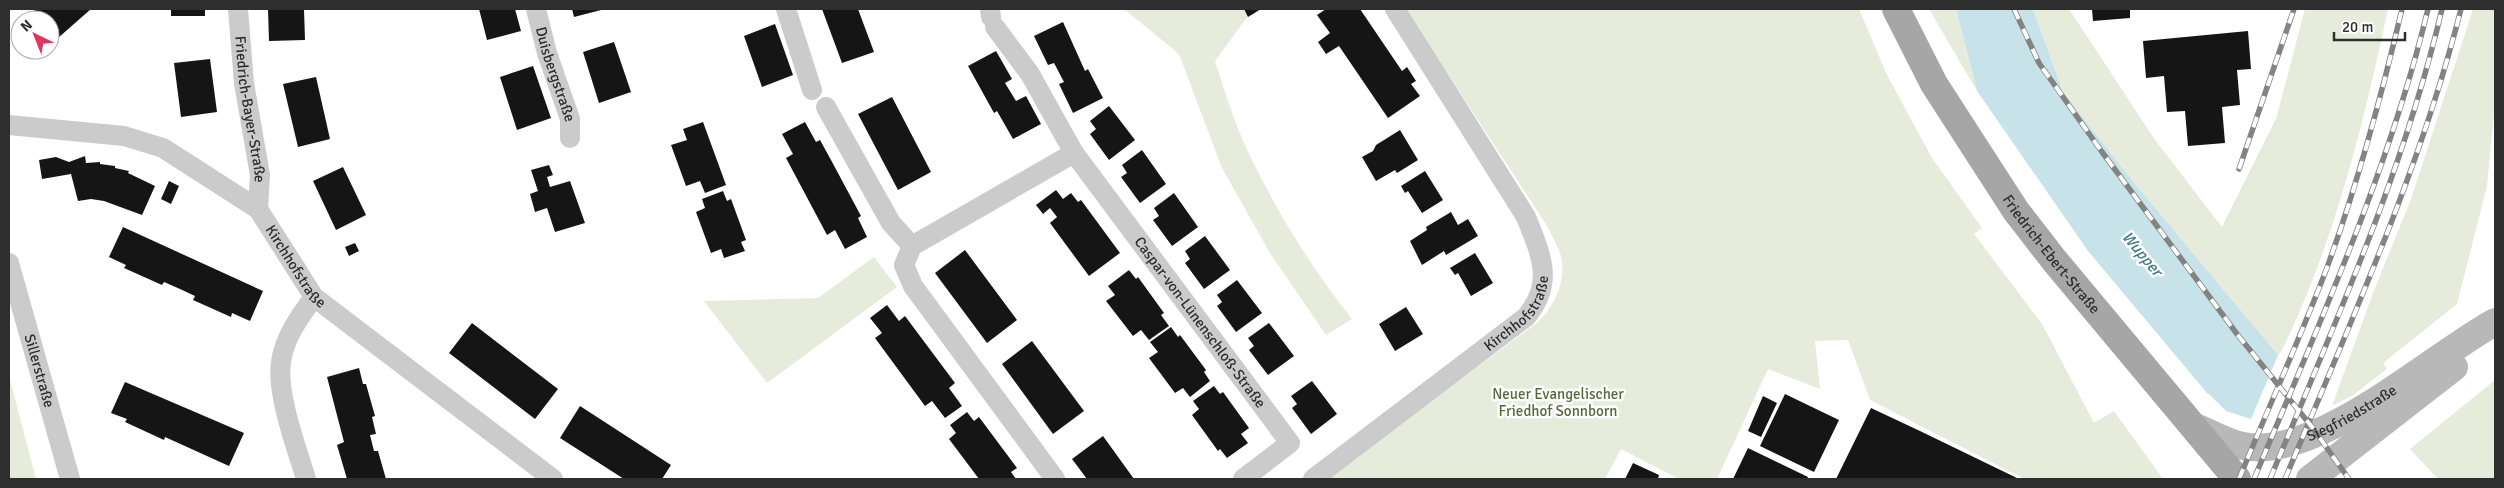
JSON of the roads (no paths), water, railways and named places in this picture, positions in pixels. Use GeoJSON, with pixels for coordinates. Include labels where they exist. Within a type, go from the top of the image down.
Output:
{"type":"FeatureCollection","features":[{"type":"Feature","properties":{"kind":"main road","name":"Friedrich-Ebert-Straße"},"geometry":{"type":"LineString","coordinates":[[1896,9],[1934,84],[2016,210],[2054,260],[2237,479]]}},
{"type":"Feature","properties":{"kind":"street","name":"Friedrich-Bayer-Straße"},"geometry":{"type":"LineString","coordinates":[[238,9],[244,83],[260,175],[258,209]]}},
{"type":"Feature","properties":{"kind":"street","name":"Duisbergstraße"},"geometry":{"type":"LineString","coordinates":[[536,9],[546,53],[570,119],[570,138]]}},
{"type":"Feature","properties":{"kind":"street"},"geometry":{"type":"LineString","coordinates":[[786,9],[812,90]]}},
{"type":"Feature","properties":{"kind":"street","name":"Kirchhofstraße"},"geometry":{"type":"LineString","coordinates":[[1313,479],[1526,317],[1537,304],[1542,290],[1544,274],[1537,246],[1526,217],[1395,9]]}},
{"type":"Feature","properties":{"kind":"street","name":"Caspar-von-Lünenschloß-Straße"},"geometry":{"type":"LineString","coordinates":[[992,18],[1030,74],[1074,153],[1290,443],[1243,479]]}},
{"type":"Feature","properties":{"kind":"street"},"geometry":{"type":"LineString","coordinates":[[826,107],[892,223],[912,246]]}},
{"type":"Feature","properties":{"kind":"street","name":"Kirchhofstraße"},"geometry":{"type":"LineString","coordinates":[[9,125],[124,136],[163,148],[258,209],[314,297],[553,479]]}},
{"type":"Feature","properties":{"kind":"street"},"geometry":{"type":"LineString","coordinates":[[1055,479],[913,286],[904,265],[912,246],[1074,153]]}},
{"type":"Feature","properties":{"kind":"street","name":"Sillerstraße"},"geometry":{"type":"LineString","coordinates":[[9,263],[70,479]]}},
{"type":"Feature","properties":{"kind":"street"},"geometry":{"type":"LineString","coordinates":[[306,479],[293,438],[282,386],[280,362],[291,331],[314,297]]}},
{"type":"Feature","properties":{"kind":"street","name":"Siegfriedstraße"},"geometry":{"type":"LineString","coordinates":[[2310,479],[2371,418],[2466,338],[2495,322]]}},
{"type":"Feature","properties":{"kind":"street","name":"Siegfriedstraße"},"geometry":{"type":"LineString","coordinates":[[2193,426],[2243,446],[2278,446],[2329,428],[2371,418],[2479,349],[2495,332]]}},
{"type":"Feature","properties":{"kind":"water","name":"Wupper"},"geometry":{"type":"Polygon","coordinates":[[[1956,9],[2033,9],[2063,92],[2131,179],[2279,356],[2374,479],[2279,479],[2088,251],[1977,91],[1956,9]]]}},
{"type":"Feature","properties":{"kind":"railway"},"geometry":{"type":"LineString","coordinates":[[2014,9],[2039,63],[2102,152],[2237,334],[2312,427],[2349,479]]}},
{"type":"Feature","properties":{"kind":"railway"},"geometry":{"type":"LineString","coordinates":[[2239,169],[2294,9]]}},
{"type":"Feature","properties":{"kind":"railway"},"geometry":{"type":"LineString","coordinates":[[2239,479],[2337,241],[2368,142],[2402,9]]}},
{"type":"Feature","properties":{"kind":"railway"},"geometry":{"type":"LineString","coordinates":[[2254,479],[2327,306],[2373,189],[2412,69],[2428,9]]}},
{"type":"Feature","properties":{"kind":"railway"},"geometry":{"type":"LineString","coordinates":[[2270,479],[2343,305],[2388,188],[2408,129],[2442,9]]}},
{"type":"Feature","properties":{"kind":"railway"},"geometry":{"type":"LineString","coordinates":[[2285,479],[2382,247],[2445,69],[2461,9]]}},
{"type":"Feature","properties":{"kind":"park label","name":"Neuer Evangelischer Friedhof Sonnborn"},"geometry":{"type":"Point","coordinates":[1558,402]}}]}
